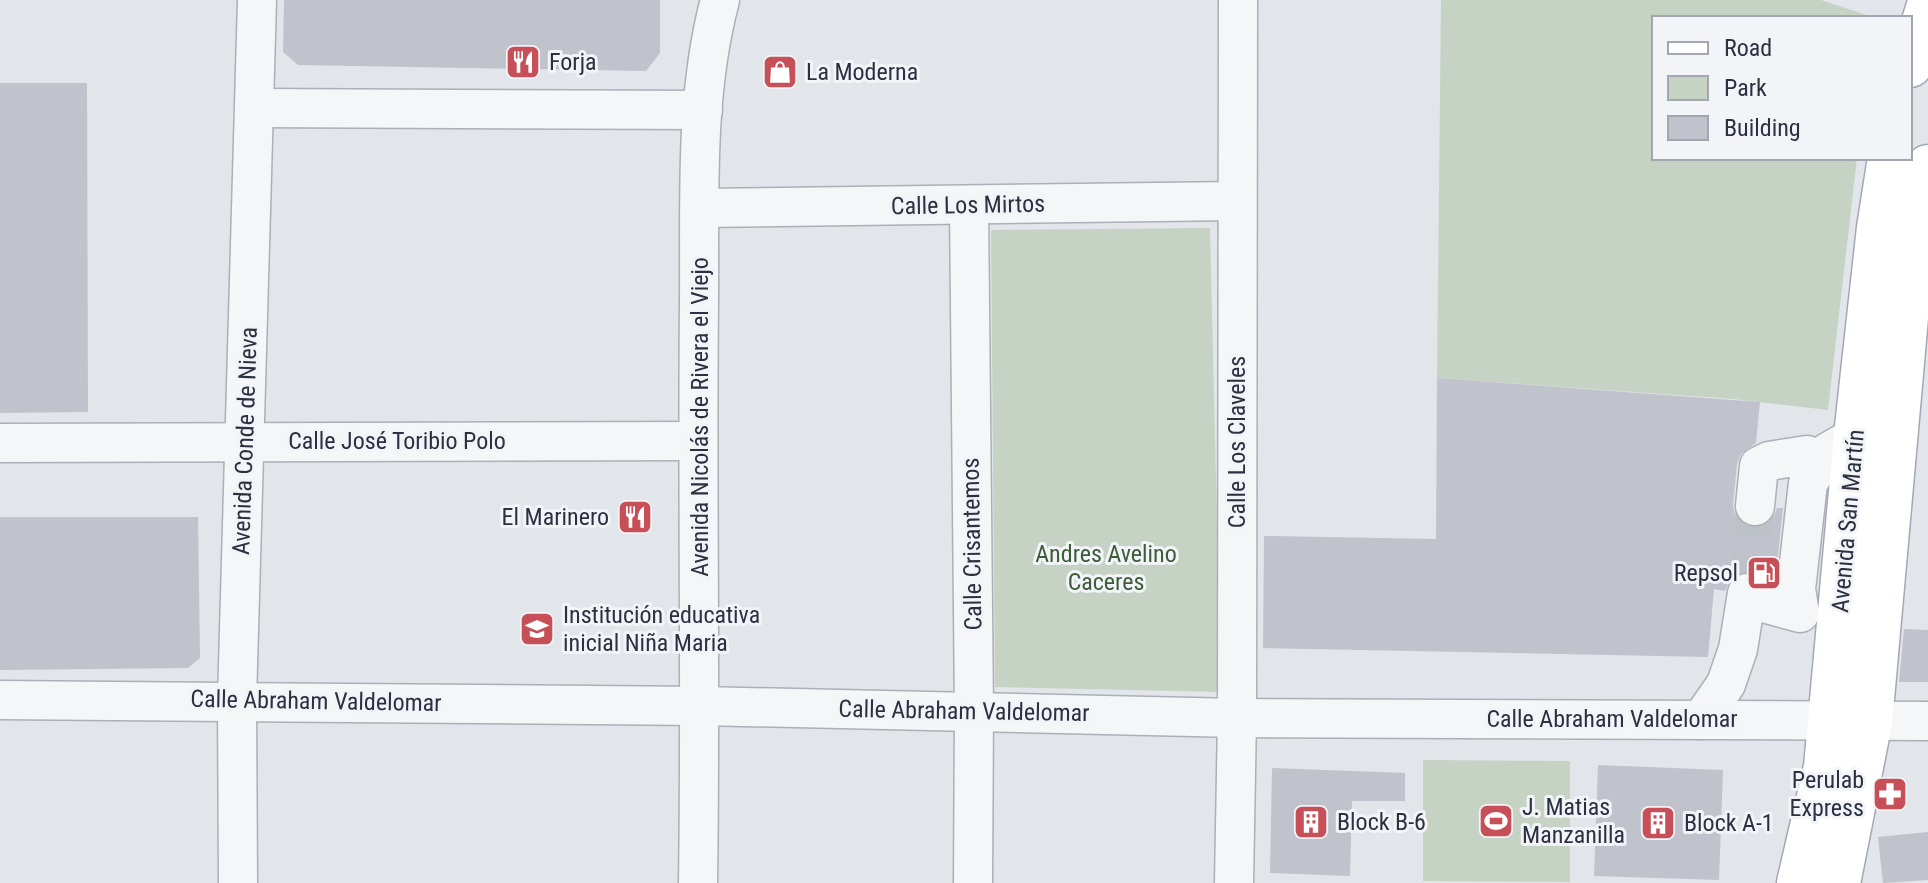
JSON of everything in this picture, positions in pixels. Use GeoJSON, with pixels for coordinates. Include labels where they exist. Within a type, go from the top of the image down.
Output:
{"type":"FeatureCollection","features":[{"type":"Feature","properties":{"kind":"main road"},"geometry":{"type":"LineString","coordinates":[[1912,59],[1928,9]]}},
{"type":"Feature","properties":{"kind":"main road","name":"Avenida San Martín"},"geometry":{"type":"LineString","coordinates":[[1850,721],[1790,607],[1831,448],[1879,228],[1890,160]]}},
{"type":"Feature","properties":{"kind":"main road","name":"Avenida San Martín"},"geometry":{"type":"LineString","coordinates":[[1838,883],[1850,721],[1913,398],[1912,250],[1928,167]]}},
{"type":"Feature","properties":{"kind":"main road","name":"Avenida San Martín"},"geometry":{"type":"LineString","coordinates":[[1799,883],[1826,767],[1850,721]]}},
{"type":"Feature","properties":{"kind":"street","name":"Avenida Conde de Nieva"},"geometry":{"type":"LineString","coordinates":[[238,883],[237,700],[257,0]]}},
{"type":"Feature","properties":{"kind":"street","name":"Avenida Nicolás de Rivera el Viejo"},"geometry":{"type":"LineString","coordinates":[[698,883],[701,706],[697,441],[700,208],[703,110],[720,0]]}},
{"type":"Feature","properties":{"kind":"street","name":"Calle Los Claveles"},"geometry":{"type":"LineString","coordinates":[[1234,883],[1238,0]]}},
{"type":"Feature","properties":{"kind":"street"},"geometry":{"type":"LineString","coordinates":[[255,108],[703,110]]}},
{"type":"Feature","properties":{"kind":"street","name":"Calle Los Mirtos"},"geometry":{"type":"LineString","coordinates":[[700,208],[1236,201]]}},
{"type":"Feature","properties":{"kind":"street","name":"Calle Crisantemos"},"geometry":{"type":"LineString","coordinates":[[969,205],[973,883]]}},
{"type":"Feature","properties":{"kind":"street","name":"Calle José Toribio Polo"},"geometry":{"type":"LineString","coordinates":[[0,443],[697,441]]}},
{"type":"Feature","properties":{"kind":"street"},"geometry":{"type":"LineString","coordinates":[[1767,507],[1782,476],[1831,448]]}},
{"type":"Feature","properties":{"kind":"street"},"geometry":{"type":"LineString","coordinates":[[1701,720],[1726,684],[1738,649],[1790,607]]}},
{"type":"Feature","properties":{"kind":"street","name":"Calle Abraham Valdelomar"},"geometry":{"type":"LineString","coordinates":[[0,700],[701,706],[1237,718],[1928,721]]}},
{"type":"Feature","properties":{"kind":"green space"},"geometry":{"type":"Polygon","coordinates":[[[1441,0],[1821,0],[1870,16],[1652,16],[1652,160],[1857,160],[1828,410],[1733,399],[1437,378],[1441,0]]]}},
{"type":"Feature","properties":{"kind":"green space","name":"Andres Avelino Caceres"},"geometry":{"type":"Polygon","coordinates":[[[1210,228],[1221,692],[995,687],[991,230],[1210,228]]]}},
{"type":"Feature","properties":{"kind":"green space","name":"J. Matias Manzanilla"},"geometry":{"type":"Polygon","coordinates":[[[1423,760],[1570,761],[1570,882],[1423,881],[1423,760]]]}},
{"type":"Feature","properties":{"kind":"building"},"geometry":{"type":"Polygon","coordinates":[[[284,0],[660,0],[660,53],[646,71],[298,65],[283,52],[284,0]]]}},
{"type":"Feature","properties":{"kind":"building"},"geometry":{"type":"Polygon","coordinates":[[[0,83],[87,83],[88,412],[0,413],[0,83]]]}},
{"type":"Feature","properties":{"kind":"building"},"geometry":{"type":"Polygon","coordinates":[[[1437,378],[1760,402],[1756,443],[1741,454],[1737,464],[1733,505],[1735,516],[1754,528],[1765,526],[1777,508],[1783,508],[1775,583],[1748,571],[1730,579],[1725,591],[1714,589],[1708,657],[1263,648],[1264,536],[1436,539],[1437,378]]]}},
{"type":"Feature","properties":{"kind":"building"},"geometry":{"type":"Polygon","coordinates":[[[0,517],[198,517],[200,658],[188,668],[0,670],[0,517]]]}},
{"type":"Feature","properties":{"kind":"building"},"geometry":{"type":"Polygon","coordinates":[[[1904,629],[1928,630],[1928,682],[1899,682],[1904,629]]]}},
{"type":"Feature","properties":{"kind":"building","name":"Block A-1"},"geometry":{"type":"Polygon","coordinates":[[[1598,765],[1723,770],[1719,880],[1594,876],[1598,765]]]}},
{"type":"Feature","properties":{"kind":"building","name":"Block B-6"},"geometry":{"type":"Polygon","coordinates":[[[1272,768],[1405,773],[1405,801],[1352,801],[1350,876],[1270,873],[1272,768]]]}},
{"type":"Feature","properties":{"kind":"building"},"geometry":{"type":"Polygon","coordinates":[[[1928,832],[1928,880],[1883,883],[1878,837],[1928,832]]]}},
{"type":"Feature","properties":{"kind":"tunnel"},"geometry":{"type":"LineString","coordinates":[[1747,593],[1755,506]]}},
{"type":"Feature","properties":{"kind":"place","name":"Forja"},"geometry":{"type":"Point","coordinates":[523,62]}},
{"type":"Feature","properties":{"kind":"place","name":"La Moderna"},"geometry":{"type":"Point","coordinates":[780,72]}},
{"type":"Feature","properties":{"kind":"place","name":"El Marinero"},"geometry":{"type":"Point","coordinates":[635,517]}},
{"type":"Feature","properties":{"kind":"place","name":"Repsol"},"geometry":{"type":"Point","coordinates":[1764,573]}},
{"type":"Feature","properties":{"kind":"place","name":"Institución educativa inicial Niña Maria"},"geometry":{"type":"Point","coordinates":[537,629]}},
{"type":"Feature","properties":{"kind":"place","name":"Perulab Express"},"geometry":{"type":"Point","coordinates":[1890,794]}},
{"type":"Feature","properties":{"kind":"place","name":"J. Matias Manzanilla"},"geometry":{"type":"Point","coordinates":[1496,821]}},
{"type":"Feature","properties":{"kind":"place","name":"Block B-6"},"geometry":{"type":"Point","coordinates":[1311,822]}},
{"type":"Feature","properties":{"kind":"place","name":"Block A-1"},"geometry":{"type":"Point","coordinates":[1658,823]}}]}
